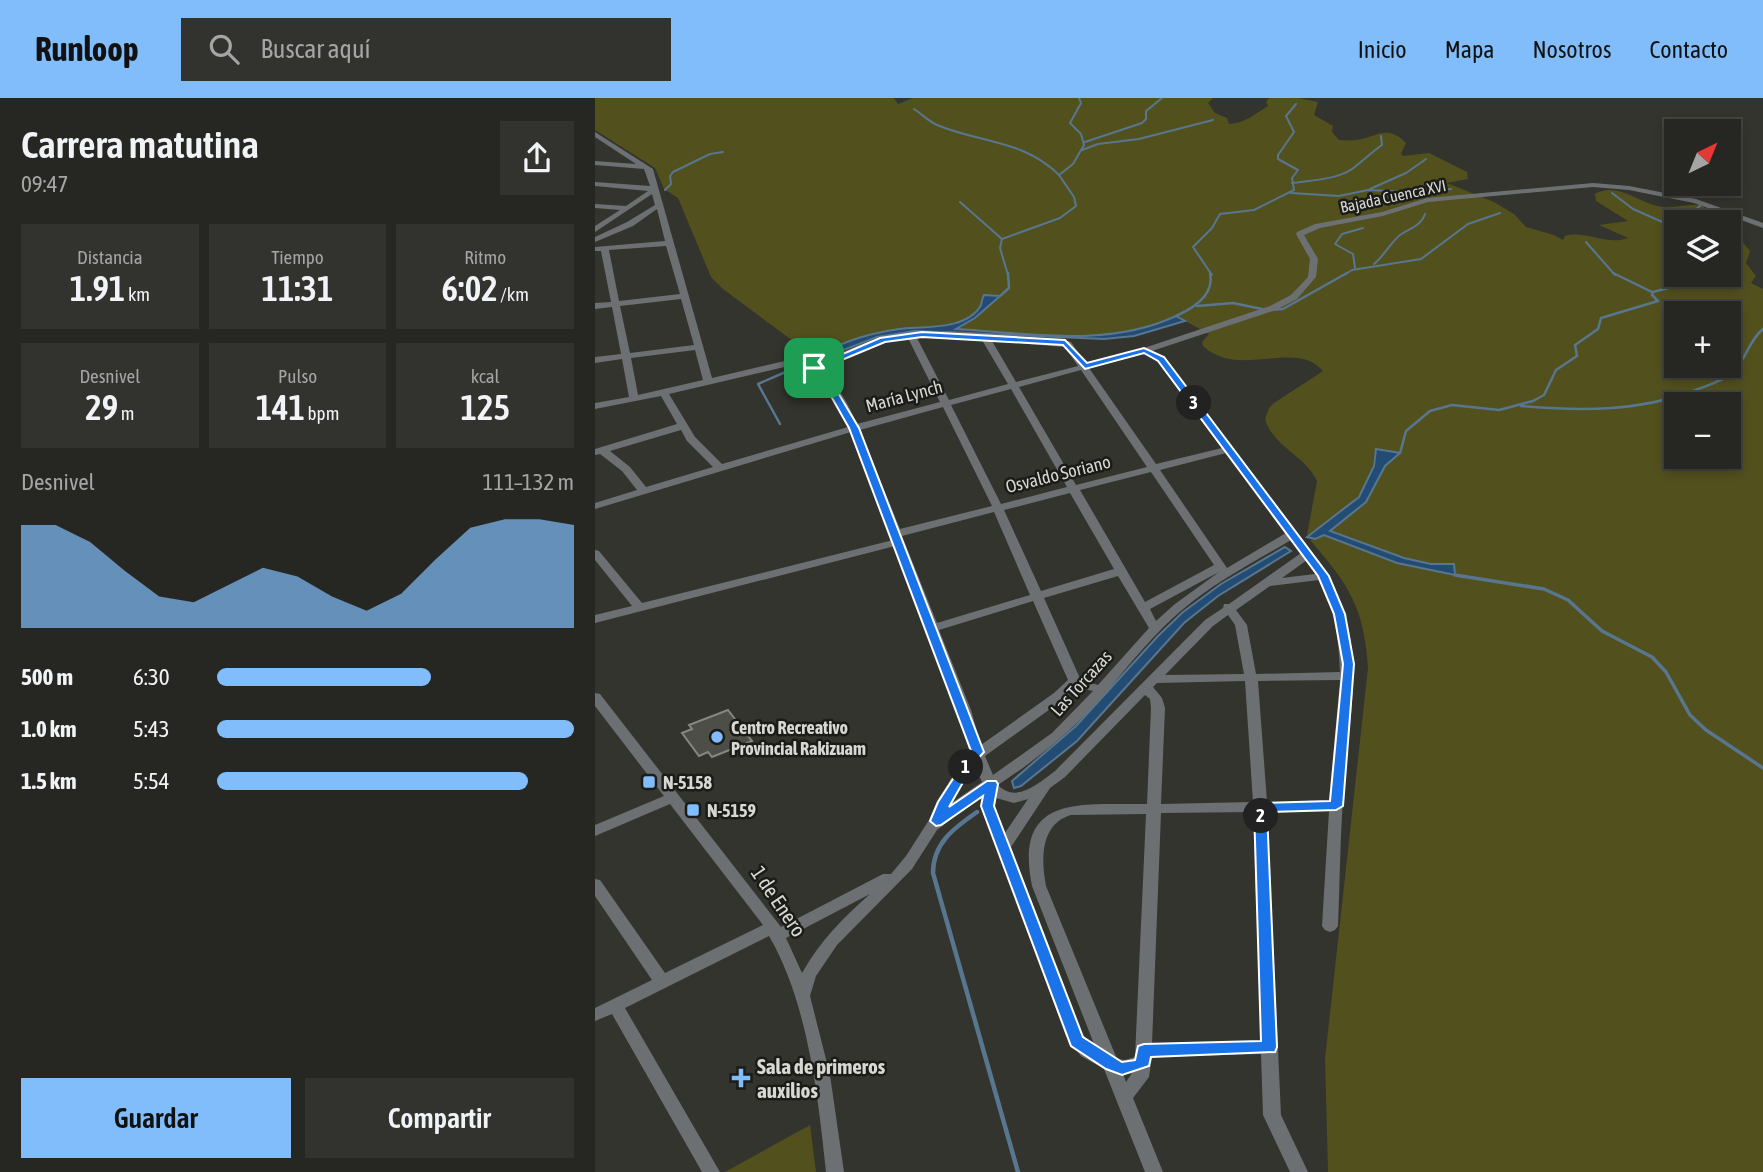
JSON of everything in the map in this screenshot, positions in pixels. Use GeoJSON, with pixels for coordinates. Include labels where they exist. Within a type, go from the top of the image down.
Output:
{"type":"FeatureCollection","features":[{"type":"Feature","properties":{"kind":"street"},"geometry":{"type":"LineString","coordinates":[[595,134],[607,144],[648,167],[709,383]]}},
{"type":"Feature","properties":{"kind":"street"},"geometry":{"type":"LineString","coordinates":[[595,143],[607,144]]}},
{"type":"Feature","properties":{"kind":"street"},"geometry":{"type":"LineString","coordinates":[[595,150],[607,144]]}},
{"type":"Feature","properties":{"kind":"street"},"geometry":{"type":"LineString","coordinates":[[595,163],[648,167]]}},
{"type":"Feature","properties":{"kind":"street"},"geometry":{"type":"LineString","coordinates":[[595,184],[655,189]]}},
{"type":"Feature","properties":{"kind":"street","name":"Bajada Cuenca XVI"},"geometry":{"type":"LineString","coordinates":[[1144,351],[1273,308],[1294,297],[1308,283],[1314,271],[1314,259],[1300,237],[1304,231],[1383,214],[1427,200],[1605,186],[1696,201],[1763,226]]}},
{"type":"Feature","properties":{"kind":"street"},"geometry":{"type":"LineString","coordinates":[[595,230],[655,189]]}},
{"type":"Feature","properties":{"kind":"street"},"geometry":{"type":"LineString","coordinates":[[595,206],[658,209]]}},
{"type":"Feature","properties":{"kind":"street"},"geometry":{"type":"LineString","coordinates":[[595,240],[658,209]]}},
{"type":"Feature","properties":{"kind":"street"},"geometry":{"type":"LineString","coordinates":[[634,399],[615,304],[600,249],[670,243]]}},
{"type":"Feature","properties":{"kind":"street"},"geometry":{"type":"LineString","coordinates":[[595,306],[685,296]]}},
{"type":"Feature","properties":{"kind":"street"},"geometry":{"type":"LineString","coordinates":[[911,335],[997,508],[1075,680],[1079,684],[1103,690]]}},
{"type":"Feature","properties":{"kind":"street"},"geometry":{"type":"LineString","coordinates":[[814,368],[883,340],[911,335],[1065,342],[1085,366],[1224,570],[1143,608]]}},
{"type":"Feature","properties":{"kind":"street"},"geometry":{"type":"LineString","coordinates":[[985,337],[1155,629]]}},
{"type":"Feature","properties":{"kind":"street"},"geometry":{"type":"LineString","coordinates":[[595,360],[699,348]]}},
{"type":"Feature","properties":{"kind":"street"},"geometry":{"type":"LineString","coordinates":[[1144,351],[1161,359],[1308,554],[1324,576],[1340,614],[1348,676],[1336,806],[1330,926]]}},
{"type":"Feature","properties":{"kind":"street","name":"María Lynch"},"geometry":{"type":"LineString","coordinates":[[595,506],[854,428],[1144,351]]}},
{"type":"Feature","properties":{"kind":"street"},"geometry":{"type":"LineString","coordinates":[[595,405],[664,393],[789,363],[803,363],[814,368],[827,381],[854,428],[991,784],[998,793],[1014,797],[1030,793],[1046,784],[1076,758],[1148,683],[1228,607],[1308,554]]}},
{"type":"Feature","properties":{"kind":"street"},"geometry":{"type":"LineString","coordinates":[[664,393],[683,426],[720,468]]}},
{"type":"Feature","properties":{"kind":"street"},"geometry":{"type":"LineString","coordinates":[[598,451],[683,426]]}},
{"type":"Feature","properties":{"kind":"street","name":"Osvaldo Soriano"},"geometry":{"type":"LineString","coordinates":[[595,619],[897,538],[997,508],[1229,449]]}},
{"type":"Feature","properties":{"kind":"street"},"geometry":{"type":"LineString","coordinates":[[598,451],[626,469],[645,491]]}},
{"type":"Feature","properties":{"kind":"street","name":"Las Torcazas"},"geometry":{"type":"LineString","coordinates":[[802,996],[806,978],[823,951],[906,866],[936,821],[1049,744],[1103,690],[1155,629],[1224,570],[1293,534]]}},
{"type":"Feature","properties":{"kind":"street"},"geometry":{"type":"LineString","coordinates":[[595,553],[638,606]]}},
{"type":"Feature","properties":{"kind":"street"},"geometry":{"type":"LineString","coordinates":[[932,628],[1121,571]]}},
{"type":"Feature","properties":{"kind":"street"},"geometry":{"type":"LineString","coordinates":[[1263,583],[1324,576]]}},
{"type":"Feature","properties":{"kind":"street"},"geometry":{"type":"LineString","coordinates":[[1228,607],[1241,625],[1251,678],[1260,807],[1272,1115],[1299,1172]]}},
{"type":"Feature","properties":{"kind":"street"},"geometry":{"type":"LineString","coordinates":[[1148,683],[1348,676]]}},
{"type":"Feature","properties":{"kind":"street"},"geometry":{"type":"LineString","coordinates":[[936,821],[944,802],[970,760],[1059,696],[1075,680]]}},
{"type":"Feature","properties":{"kind":"street"},"geometry":{"type":"LineString","coordinates":[[1124,1097],[1140,1077],[1144,1056],[1158,708],[1148,683]]}},
{"type":"Feature","properties":{"kind":"street","name":"1 de Enero"},"geometry":{"type":"LineString","coordinates":[[595,697],[775,931],[791,962],[802,996],[824,1094],[835,1172]]}},
{"type":"Feature","properties":{"kind":"street"},"geometry":{"type":"LineString","coordinates":[[991,784],[988,806],[1074,1037],[1082,1046],[1111,1065],[1129,1069],[1144,1056],[1269,1047]]}},
{"type":"Feature","properties":{"kind":"street"},"geometry":{"type":"LineString","coordinates":[[1003,847],[1046,784]]}},
{"type":"Feature","properties":{"kind":"street"},"geometry":{"type":"LineString","coordinates":[[595,831],[673,797]]}},
{"type":"Feature","properties":{"kind":"street"},"geometry":{"type":"LineString","coordinates":[[1154,1172],[1039,886],[1036,850],[1047,824],[1064,811],[1336,806]]}},
{"type":"Feature","properties":{"kind":"street","name":"Las Torcazas"},"geometry":{"type":"LineString","coordinates":[[595,1015],[874,886],[906,866]]}},
{"type":"Feature","properties":{"kind":"street"},"geometry":{"type":"LineString","coordinates":[[595,884],[662,982]]}},
{"type":"Feature","properties":{"kind":"street"},"geometry":{"type":"LineString","coordinates":[[615,1005],[711,1172]]}},
{"type":"Feature","properties":{"kind":"shaded area"},"geometry":{"type":"Polygon","coordinates":[[[595,98],[894,98],[898,104],[913,98],[1213,98],[1208,103],[1215,113],[1227,118],[1229,124],[1245,120],[1268,106],[1266,102],[1269,98],[1298,98],[1318,102],[1314,115],[1333,126],[1332,132],[1339,140],[1357,140],[1382,133],[1393,134],[1406,143],[1401,154],[1403,156],[1429,153],[1467,172],[1468,179],[1447,183],[1494,202],[1514,214],[1526,227],[1563,240],[1565,236],[1573,235],[1612,240],[1628,238],[1599,225],[1628,221],[1596,201],[1595,194],[1603,191],[1619,191],[1662,207],[1701,205],[1704,210],[1664,210],[1664,287],[1741,287],[1741,240],[1750,251],[1746,263],[1756,276],[1751,283],[1763,289],[1763,1172],[1328,1172],[1325,1059],[1368,668],[1363,629],[1352,598],[1335,570],[1310,540],[1324,535],[1397,563],[1454,575],[1444,563],[1400,558],[1329,531],[1366,502],[1385,466],[1395,458],[1374,454],[1368,481],[1352,503],[1307,535],[1317,481],[1305,464],[1275,437],[1265,419],[1274,403],[1323,371],[1312,362],[1298,358],[1234,360],[1218,355],[1203,346],[1202,342],[1209,334],[1176,316],[1150,326],[1095,335],[1038,335],[954,329],[971,321],[1000,297],[984,295],[975,313],[966,319],[944,326],[899,329],[867,336],[835,347],[816,358],[723,289],[711,277],[678,198],[664,189],[655,168],[595,130],[595,98]]]}},
{"type":"Feature","properties":{"kind":"shaded area"},"geometry":{"type":"Polygon","coordinates":[[[810,1125],[816,1172],[725,1172],[810,1125]]]}},
{"type":"Feature","properties":{"kind":"water"},"geometry":{"type":"Polygon","coordinates":[[[984,295],[1000,296],[975,318],[956,329],[1067,336],[1123,332],[1176,316],[1185,321],[1134,336],[1104,339],[915,331],[877,337],[823,358],[816,358],[835,347],[867,336],[899,329],[943,326],[966,319],[981,305],[984,295]]]}},
{"type":"Feature","properties":{"kind":"water"},"geometry":{"type":"Polygon","coordinates":[[[1376,449],[1400,453],[1385,466],[1366,502],[1330,531],[1404,558],[1431,564],[1454,564],[1455,575],[1397,563],[1324,535],[1315,539],[1307,537],[1359,497],[1374,466],[1376,449]]]}},
{"type":"Feature","properties":{"kind":"water"},"geometry":{"type":"Polygon","coordinates":[[[1285,547],[1291,551],[1218,596],[1184,623],[1077,741],[1021,786],[1014,788],[1012,781],[1076,726],[1183,612],[1221,584],[1285,547]]]}},
{"type":"Feature","properties":{"kind":"building","name":"Centro Recreativo Provincial Rakizuam"},"geometry":{"type":"Polygon","coordinates":[[[728,710],[752,741],[712,757],[708,752],[699,756],[682,733],[692,729],[689,725],[728,710]]]}},
{"type":"Feature","properties":{"kind":"waterway"},"geometry":{"type":"LineString","coordinates":[[1059,175],[1073,164],[1084,145],[1081,134],[1070,123],[1081,103],[1079,98]]}},
{"type":"Feature","properties":{"kind":"waterway"},"geometry":{"type":"LineString","coordinates":[[1085,142],[1142,123],[1146,119],[1146,111],[1162,98]]}},
{"type":"Feature","properties":{"kind":"waterway"},"geometry":{"type":"LineString","coordinates":[[1293,183],[1292,178],[1298,170],[1278,159],[1278,155],[1294,132],[1286,116],[1296,104]]}},
{"type":"Feature","properties":{"kind":"waterway"},"geometry":{"type":"LineString","coordinates":[[914,109],[937,125],[1031,155],[1059,175]]}},
{"type":"Feature","properties":{"kind":"waterway"},"geometry":{"type":"LineString","coordinates":[[1082,150],[1098,144],[1139,139],[1213,120]]}},
{"type":"Feature","properties":{"kind":"waterway"},"geometry":{"type":"LineString","coordinates":[[1293,183],[1325,179],[1349,171],[1382,145],[1381,136]]}},
{"type":"Feature","properties":{"kind":"waterway"},"geometry":{"type":"LineString","coordinates":[[665,190],[671,184],[670,176],[673,172],[710,154],[723,152]]}},
{"type":"Feature","properties":{"kind":"waterway"},"geometry":{"type":"LineString","coordinates":[[1370,189],[1406,173],[1426,159]]}},
{"type":"Feature","properties":{"kind":"waterway"},"geometry":{"type":"LineString","coordinates":[[1002,239],[1060,218],[1076,206],[1074,197],[1059,175]]}},
{"type":"Feature","properties":{"kind":"waterway"},"geometry":{"type":"LineString","coordinates":[[1212,275],[1193,247],[1212,228],[1220,214],[1254,210],[1294,190],[1293,183]]}},
{"type":"Feature","properties":{"kind":"waterway"},"geometry":{"type":"LineString","coordinates":[[1291,193],[1339,196],[1368,190],[1409,192],[1451,189]]}},
{"type":"Feature","properties":{"kind":"waterway"},"geometry":{"type":"LineString","coordinates":[[1612,193],[1633,209],[1664,223]]}},
{"type":"Feature","properties":{"kind":"waterway"},"geometry":{"type":"LineString","coordinates":[[960,202],[1002,239]]}},
{"type":"Feature","properties":{"kind":"waterway"},"geometry":{"type":"LineString","coordinates":[[1695,210],[1701,205]]}},
{"type":"Feature","properties":{"kind":"waterway"},"geometry":{"type":"LineString","coordinates":[[1344,275],[1352,270],[1421,259],[1468,224],[1500,213]]}},
{"type":"Feature","properties":{"kind":"waterway"},"geometry":{"type":"LineString","coordinates":[[1374,264],[1400,235],[1418,224],[1425,214]]}},
{"type":"Feature","properties":{"kind":"waterway"},"geometry":{"type":"LineString","coordinates":[[1355,268],[1353,254],[1335,244],[1342,234],[1363,228]]}},
{"type":"Feature","properties":{"kind":"waterway"},"geometry":{"type":"LineString","coordinates":[[1002,239],[1000,248],[1008,275]]}},
{"type":"Feature","properties":{"kind":"waterway"},"geometry":{"type":"LineString","coordinates":[[1586,242],[1613,273]]}},
{"type":"Feature","properties":{"kind":"waterway"},"geometry":{"type":"LineString","coordinates":[[1000,296],[1009,288],[1008,273]]}},
{"type":"Feature","properties":{"kind":"waterway"},"geometry":{"type":"LineString","coordinates":[[1176,316],[1202,300],[1209,288],[1210,273]]}},
{"type":"Feature","properties":{"kind":"waterway"},"geometry":{"type":"LineString","coordinates":[[1270,310],[1283,309],[1347,273]]}},
{"type":"Feature","properties":{"kind":"waterway"},"geometry":{"type":"LineString","coordinates":[[1613,273],[1652,292]]}},
{"type":"Feature","properties":{"kind":"waterway"},"geometry":{"type":"LineString","coordinates":[[1400,453],[1406,431],[1430,411],[1452,405],[1499,410],[1533,401],[1544,395],[1556,370],[1577,356],[1575,345],[1598,329],[1601,318],[1658,301],[1652,295],[1653,292],[1669,287]]}},
{"type":"Feature","properties":{"kind":"waterway"},"geometry":{"type":"LineString","coordinates":[[1197,306],[1233,303],[1262,309]]}},
{"type":"Feature","properties":{"kind":"waterway"},"geometry":{"type":"LineString","coordinates":[[1521,406],[1608,408],[1672,398],[1713,384],[1732,373],[1763,329]]}},
{"type":"Feature","properties":{"kind":"waterway"},"geometry":{"type":"LineString","coordinates":[[780,424],[758,384],[797,367]]}},
{"type":"Feature","properties":{"kind":"waterway"},"geometry":{"type":"LineString","coordinates":[[1455,575],[1544,589],[1568,600],[1602,631],[1652,657],[1666,672],[1690,715],[1706,730],[1763,768]]}},
{"type":"Feature","properties":{"kind":"waterway"},"geometry":{"type":"LineString","coordinates":[[977,812],[946,837],[937,853],[933,873],[1018,1172]]}},
{"type":"Feature","properties":{"kind":"place","name":"Centro Recreativo Provincial Rakizuam"},"geometry":{"type":"Point","coordinates":[717,737]}},
{"type":"Feature","properties":{"kind":"place","name":"N-5158"},"geometry":{"type":"Point","coordinates":[649,782]}},
{"type":"Feature","properties":{"kind":"place","name":"N-5159"},"geometry":{"type":"Point","coordinates":[693,810]}},
{"type":"Feature","properties":{"kind":"place","name":"Sala de primeros auxilios"},"geometry":{"type":"Point","coordinates":[741,1078]}},
{"type":"Feature","properties":{"kind":"route"},"geometry":{"type":"LineString","coordinates":[[922,334],[1065,342],[1085,366],[1144,351],[1150,352],[1161,359],[1324,576],[1340,614],[1348,664],[1336,806],[1260,807],[1269,1047],[1144,1051],[1143,1061],[1139,1065],[1122,1069],[1087,1050],[1074,1037],[987,803],[991,784],[936,821],[944,802],[970,760],[978,752],[854,428],[827,381],[814,368],[883,340],[922,334]]}}]}
